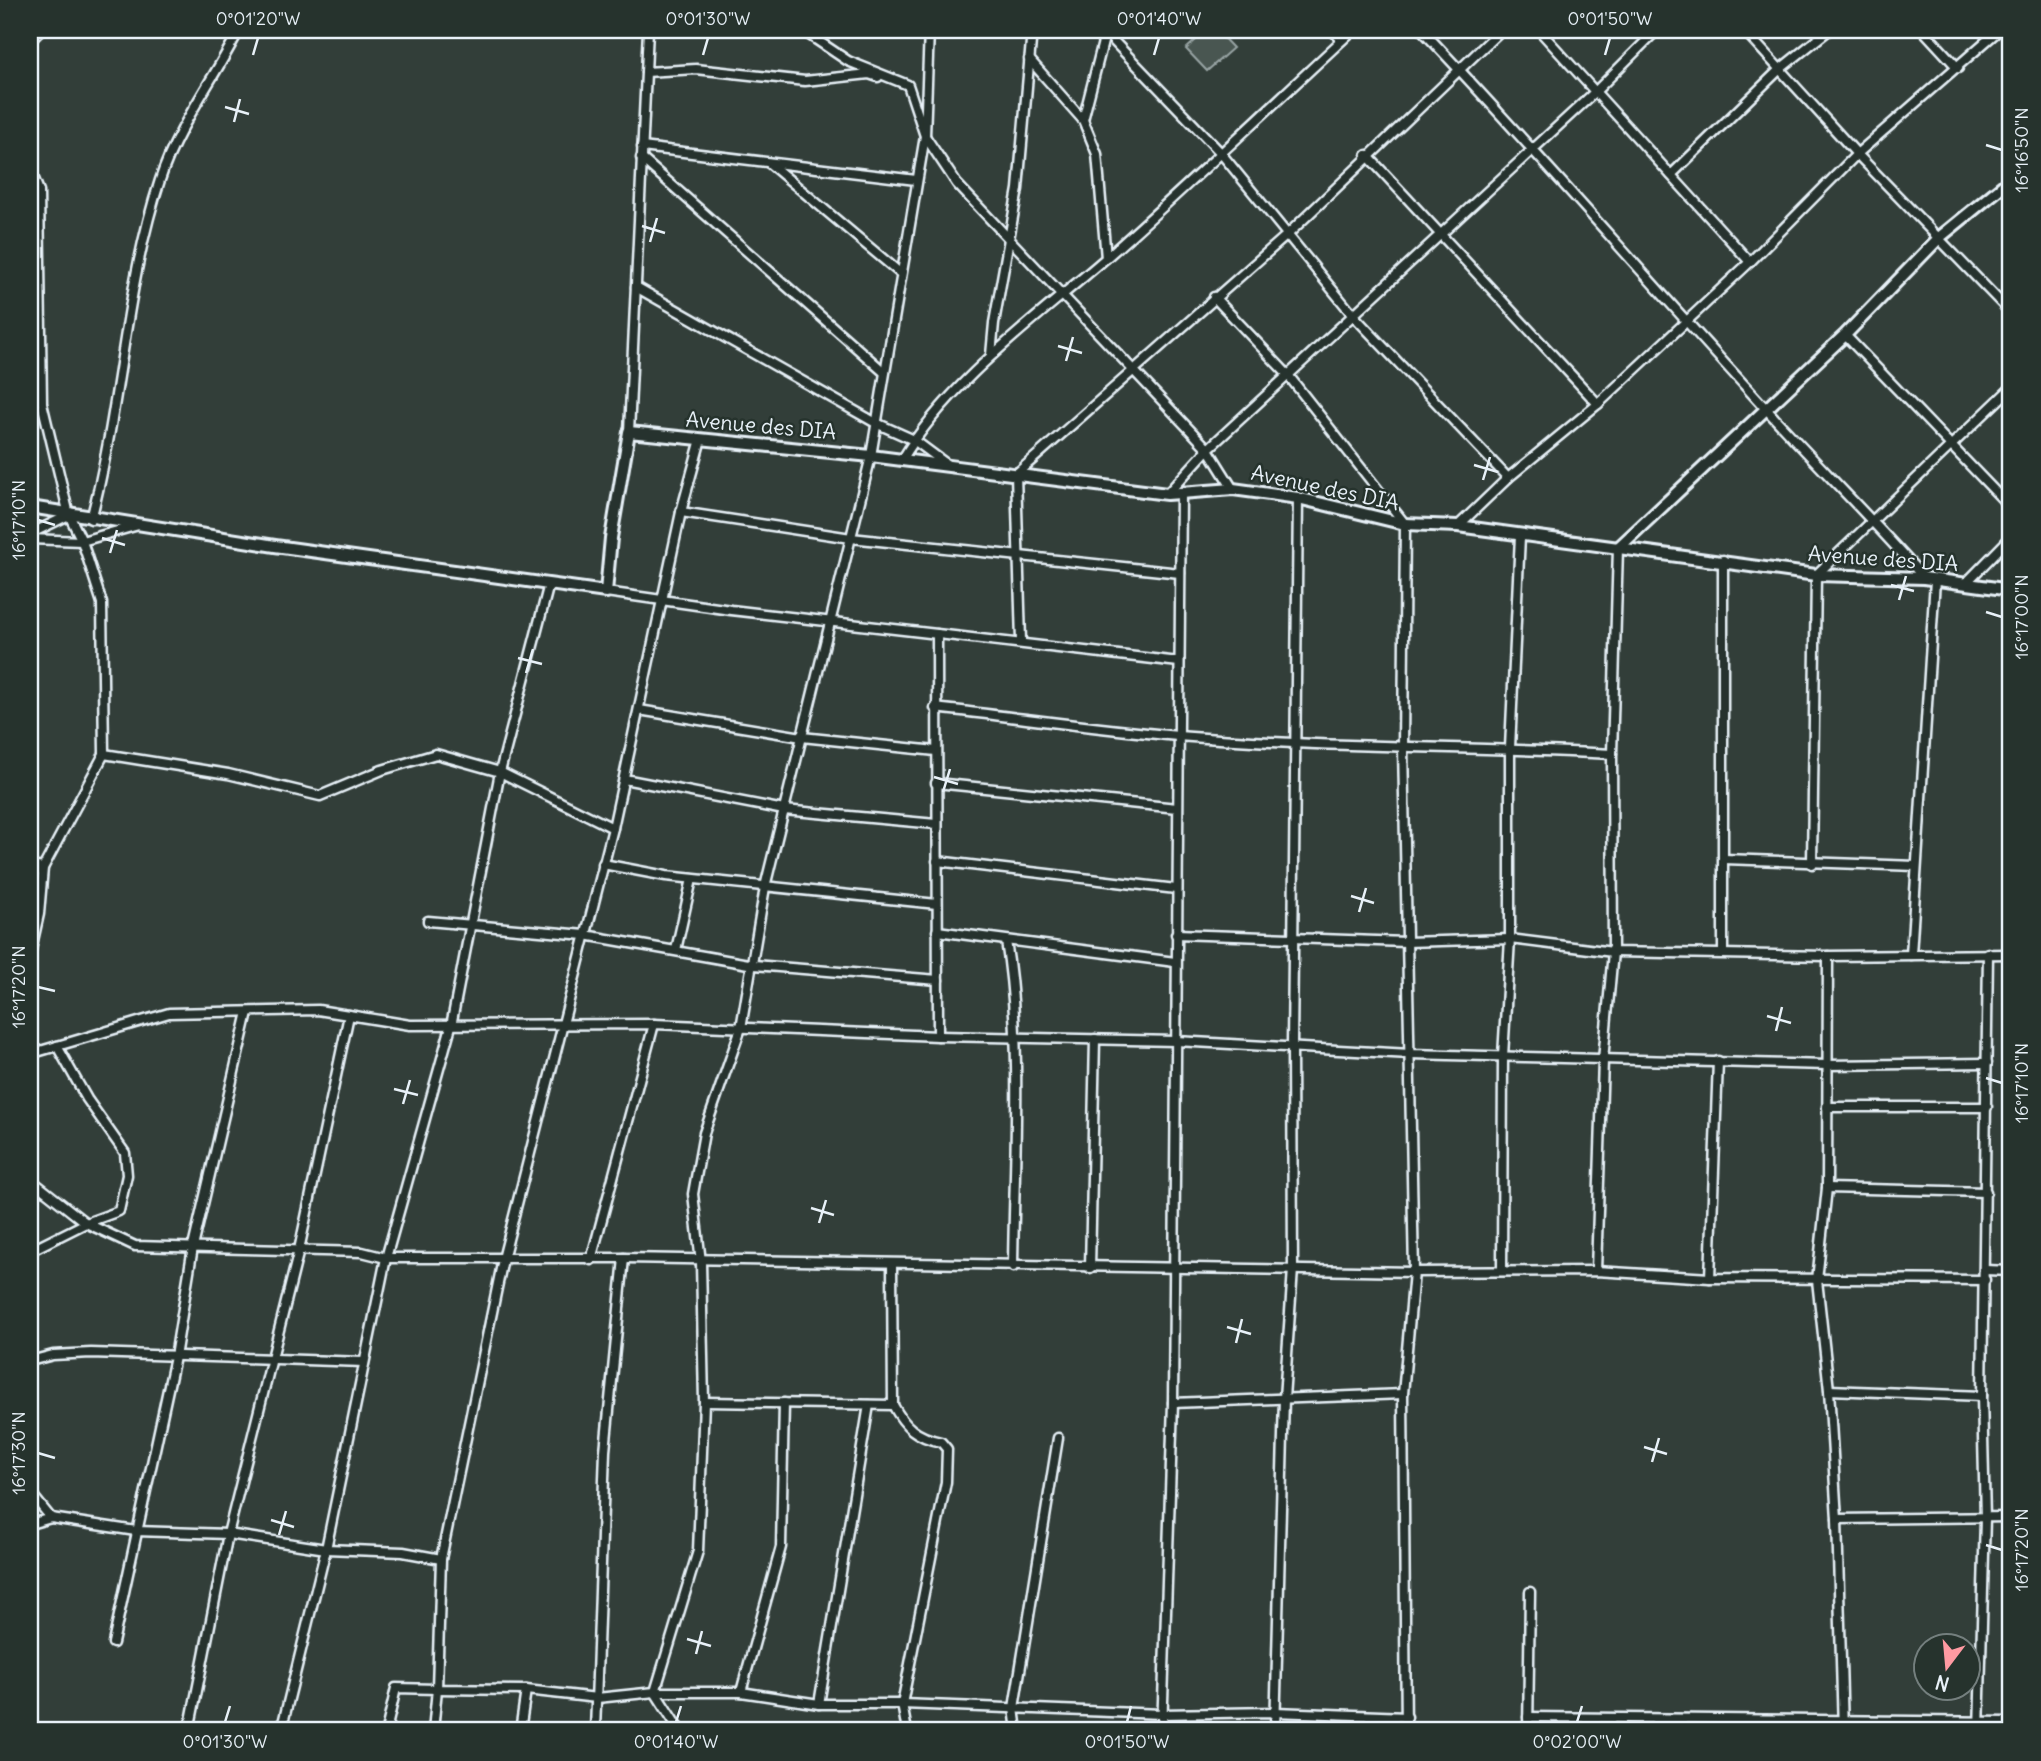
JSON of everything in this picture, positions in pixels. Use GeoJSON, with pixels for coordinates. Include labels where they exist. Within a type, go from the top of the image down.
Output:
{"type":"FeatureCollection","features":[{"type":"Feature","properties":{"kind":"street"},"geometry":{"type":"LineString","coordinates":[[30,41],[41,30]]}},
{"type":"Feature","properties":{"kind":"street"},"geometry":{"type":"LineString","coordinates":[[91,519],[104,469],[143,235],[161,177],[184,128],[239,30]]}},
{"type":"Feature","properties":{"kind":"street"},"geometry":{"type":"LineString","coordinates":[[640,30],[646,43]]}},
{"type":"Feature","properties":{"kind":"street"},"geometry":{"type":"LineString","coordinates":[[606,592],[611,538],[629,432],[648,30]]}},
{"type":"Feature","properties":{"kind":"street"},"geometry":{"type":"LineString","coordinates":[[802,30],[848,61],[908,85],[925,136],[957,184],[1007,239],[1064,293],[1208,449],[1233,489]]}},
{"type":"Feature","properties":{"kind":"street"},"geometry":{"type":"LineString","coordinates":[[680,1731],[655,1692],[698,1551],[704,1402],[701,1262],[693,1194],[704,1133],[741,1028],[754,965],[765,887],[871,456],[925,136],[929,30]]}},
{"type":"Feature","properties":{"kind":"street"},"geometry":{"type":"LineString","coordinates":[[992,355],[1007,239],[1018,189],[1032,30]]}},
{"type":"Feature","properties":{"kind":"street"},"geometry":{"type":"LineString","coordinates":[[1083,120],[1104,30]]}},
{"type":"Feature","properties":{"kind":"street"},"geometry":{"type":"LineString","coordinates":[[1104,30],[1220,152],[1353,315],[1508,478]]}},
{"type":"Feature","properties":{"kind":"street"},"geometry":{"type":"LineString","coordinates":[[1332,30],[1342,40]]}},
{"type":"Feature","properties":{"kind":"street"},"geometry":{"type":"LineString","coordinates":[[902,460],[914,440],[992,355],[1106,258],[1353,30]]}},
{"type":"Feature","properties":{"kind":"street"},"geometry":{"type":"LineString","coordinates":[[1422,30],[1534,148],[1765,409],[1930,579],[1911,955]]}},
{"type":"Feature","properties":{"kind":"street"},"geometry":{"type":"LineString","coordinates":[[1021,641],[1016,474],[1287,235],[1367,155],[1501,30]]}},
{"type":"Feature","properties":{"kind":"street"},"geometry":{"type":"LineString","coordinates":[[1539,30],[1750,262]]}},
{"type":"Feature","properties":{"kind":"street"},"geometry":{"type":"LineString","coordinates":[[1167,494],[1208,449],[1595,92],[1657,30]]}},
{"type":"Feature","properties":{"kind":"street"},"geometry":{"type":"LineString","coordinates":[[1744,30],[1857,154],[2011,313]]}},
{"type":"Feature","properties":{"kind":"street"},"geometry":{"type":"LineString","coordinates":[[1671,175],[1779,71],[1829,30]]}},
{"type":"Feature","properties":{"kind":"street"},"geometry":{"type":"LineString","coordinates":[[1923,30],[1958,68]]}},
{"type":"Feature","properties":{"kind":"street"},"geometry":{"type":"LineString","coordinates":[[1458,526],[1508,478],[1598,404],[1750,262],[1857,154],[1999,30]]}},
{"type":"Feature","properties":{"kind":"street"},"geometry":{"type":"LineString","coordinates":[[1029,59],[1083,120],[1097,154],[1106,258]]}},
{"type":"Feature","properties":{"kind":"street"},"geometry":{"type":"LineString","coordinates":[[646,72],[696,68],[805,81],[869,74],[908,85]]}},
{"type":"Feature","properties":{"kind":"street"},"geometry":{"type":"LineString","coordinates":[[642,147],[916,180]]}},
{"type":"Feature","properties":{"kind":"street"},"geometry":{"type":"LineString","coordinates":[[1367,155],[1598,404]]}},
{"type":"Feature","properties":{"kind":"street"},"geometry":{"type":"LineString","coordinates":[[641,158],[884,372]]}},
{"type":"Feature","properties":{"kind":"street"},"geometry":{"type":"LineString","coordinates":[[769,163],[900,273]]}},
{"type":"Feature","properties":{"kind":"street"},"geometry":{"type":"LineString","coordinates":[[30,169],[39,191],[42,403],[69,515],[82,541],[102,603],[104,754],[43,868],[39,914],[30,954]]}},
{"type":"Feature","properties":{"kind":"street"},"geometry":{"type":"LineString","coordinates":[[1596,1271],[1603,1060],[1614,952],[1612,754],[1618,548],[1845,335],[1940,237],[2011,179]]}},
{"type":"Feature","properties":{"kind":"street"},"geometry":{"type":"LineString","coordinates":[[636,287],[876,423],[914,440],[949,466]]}},
{"type":"Feature","properties":{"kind":"street"},"geometry":{"type":"LineString","coordinates":[[1214,297],[1288,375],[1405,524],[1403,748],[1413,1272],[1403,1394],[1406,1731]]}},
{"type":"Feature","properties":{"kind":"street"},"geometry":{"type":"LineString","coordinates":[[30,334],[40,344]]}},
{"type":"Feature","properties":{"kind":"street"},"geometry":{"type":"LineString","coordinates":[[1845,335],[2011,508]]}},
{"type":"Feature","properties":{"kind":"street"},"geometry":{"type":"LineString","coordinates":[[1812,864],[1816,575],[2011,388]]}},
{"type":"Feature","properties":{"kind":"street","name":"Avenue des DIA"},"geometry":{"type":"LineString","coordinates":[[629,432],[871,456],[1167,494],[1233,489],[1298,498],[1405,524],[1458,526],[1520,537],[1816,575],[1930,579],[2011,590]]}},
{"type":"Feature","properties":{"kind":"street"},"geometry":{"type":"LineString","coordinates":[[433,1731],[441,1559],[503,1259],[613,828],[681,512],[701,439]]}},
{"type":"Feature","properties":{"kind":"street"},"geometry":{"type":"LineString","coordinates":[[1162,1731],[1173,1404],[1181,493]]}},
{"type":"Feature","properties":{"kind":"street"},"geometry":{"type":"LineString","coordinates":[[1275,1731],[1284,1398],[1293,1269],[1292,1046],[1298,498]]}},
{"type":"Feature","properties":{"kind":"street"},"geometry":{"type":"LineString","coordinates":[[30,507],[91,519],[145,523],[275,546],[662,601],[937,634],[1021,641],[1179,662]]}},
{"type":"Feature","properties":{"kind":"street"},"geometry":{"type":"LineString","coordinates":[[681,512],[851,538],[1180,573]]}},
{"type":"Feature","properties":{"kind":"street"},"geometry":{"type":"LineString","coordinates":[[30,536],[69,515]]}},
{"type":"Feature","properties":{"kind":"street"},"geometry":{"type":"LineString","coordinates":[[30,536],[82,541],[145,523]]}},
{"type":"Feature","properties":{"kind":"street"},"geometry":{"type":"LineString","coordinates":[[1502,1270],[1503,1056],[1510,939],[1510,748],[1520,537]]}},
{"type":"Feature","properties":{"kind":"street"},"geometry":{"type":"LineString","coordinates":[[1965,584],[2011,537]]}},
{"type":"Feature","properties":{"kind":"street"},"geometry":{"type":"LineString","coordinates":[[1723,561],[1723,952]]}},
{"type":"Feature","properties":{"kind":"street"},"geometry":{"type":"LineString","coordinates":[[281,1731],[326,1549],[386,1258],[451,1026],[500,772],[549,584]]}},
{"type":"Feature","properties":{"kind":"street"},"geometry":{"type":"LineString","coordinates":[[937,634],[935,708],[938,1036]]}},
{"type":"Feature","properties":{"kind":"street"},"geometry":{"type":"LineString","coordinates":[[935,708],[1178,736],[1403,748],[1510,748],[1612,754]]}},
{"type":"Feature","properties":{"kind":"street"},"geometry":{"type":"LineString","coordinates":[[639,710],[802,737],[936,751]]}},
{"type":"Feature","properties":{"kind":"street"},"geometry":{"type":"LineString","coordinates":[[104,754],[228,774],[320,796],[382,771],[436,754],[500,772],[613,828]]}},
{"type":"Feature","properties":{"kind":"street"},"geometry":{"type":"LineString","coordinates":[[624,779],[784,810],[936,824]]}},
{"type":"Feature","properties":{"kind":"street"},"geometry":{"type":"LineString","coordinates":[[936,783],[1177,808]]}},
{"type":"Feature","properties":{"kind":"street"},"geometry":{"type":"LineString","coordinates":[[1724,859],[1916,866]]}},
{"type":"Feature","properties":{"kind":"street"},"geometry":{"type":"LineString","coordinates":[[937,861],[1176,889]]}},
{"type":"Feature","properties":{"kind":"street"},"geometry":{"type":"LineString","coordinates":[[603,864],[765,887],[937,904]]}},
{"type":"Feature","properties":{"kind":"street"},"geometry":{"type":"LineString","coordinates":[[30,866],[43,868]]}},
{"type":"Feature","properties":{"kind":"street"},"geometry":{"type":"LineString","coordinates":[[30,873],[43,868]]}},
{"type":"Feature","properties":{"kind":"street"},"geometry":{"type":"LineString","coordinates":[[676,950],[692,878]]}},
{"type":"Feature","properties":{"kind":"street"},"geometry":{"type":"LineString","coordinates":[[428,921],[585,935],[754,965],[938,980]]}},
{"type":"Feature","properties":{"kind":"street"},"geometry":{"type":"LineString","coordinates":[[937,932],[1175,962]]}},
{"type":"Feature","properties":{"kind":"street"},"geometry":{"type":"LineString","coordinates":[[1176,934],[1406,942],[1510,939],[1614,952],[1828,956],[2011,954]]}},
{"type":"Feature","properties":{"kind":"street"},"geometry":{"type":"LineString","coordinates":[[1006,941],[1011,969],[1013,1037],[1013,1267]]}},
{"type":"Feature","properties":{"kind":"street"},"geometry":{"type":"LineString","coordinates":[[1979,1726],[1985,1518],[1982,1396],[1986,1280],[1987,953]]}},
{"type":"Feature","properties":{"kind":"street"},"geometry":{"type":"LineString","coordinates":[[1828,956],[1827,1188],[1817,1280],[1829,1390],[1837,1519],[1843,1731]]}},
{"type":"Feature","properties":{"kind":"street"},"geometry":{"type":"LineString","coordinates":[[30,1054],[169,1013],[318,1010],[410,1026],[654,1024],[938,1036],[1176,1041],[1410,1054],[1603,1060],[1827,1065],[1987,1063]]}},
{"type":"Feature","properties":{"kind":"street"},"geometry":{"type":"LineString","coordinates":[[113,1643],[175,1357],[193,1247],[248,1012]]}},
{"type":"Feature","properties":{"kind":"street"},"geometry":{"type":"LineString","coordinates":[[188,1731],[228,1535],[299,1250],[349,1015]]}},
{"type":"Feature","properties":{"kind":"street"},"geometry":{"type":"LineString","coordinates":[[591,1260],[654,1024]]}},
{"type":"Feature","properties":{"kind":"street"},"geometry":{"type":"LineString","coordinates":[[1090,1268],[1095,1039]]}},
{"type":"Feature","properties":{"kind":"street"},"geometry":{"type":"LineString","coordinates":[[30,1251],[86,1223],[119,1211],[127,1175],[125,1153],[87,1099],[57,1046]]}},
{"type":"Feature","properties":{"kind":"street"},"geometry":{"type":"LineString","coordinates":[[1710,1278],[1718,1061]]}},
{"type":"Feature","properties":{"kind":"street"},"geometry":{"type":"LineString","coordinates":[[1827,1107],[1987,1107]]}},
{"type":"Feature","properties":{"kind":"street"},"geometry":{"type":"LineString","coordinates":[[30,1179],[86,1223],[135,1246],[362,1252],[386,1258],[624,1258],[701,1262],[1413,1272],[1596,1271],[1710,1278],[1986,1280]]}},
{"type":"Feature","properties":{"kind":"street"},"geometry":{"type":"LineString","coordinates":[[1827,1188],[1986,1192]]}},
{"type":"Feature","properties":{"kind":"street"},"geometry":{"type":"LineString","coordinates":[[595,1731],[605,1451],[624,1258]]}},
{"type":"Feature","properties":{"kind":"street"},"geometry":{"type":"LineString","coordinates":[[892,1264],[893,1405],[908,1428],[922,1438],[941,1442],[947,1449],[946,1482],[902,1704],[907,1731]]}},
{"type":"Feature","properties":{"kind":"street"},"geometry":{"type":"LineString","coordinates":[[1985,1270],[2011,1271]]}},
{"type":"Feature","properties":{"kind":"street"},"geometry":{"type":"LineString","coordinates":[[30,1361],[53,1355],[91,1353],[365,1363]]}},
{"type":"Feature","properties":{"kind":"street"},"geometry":{"type":"LineString","coordinates":[[1829,1390],[1982,1396]]}},
{"type":"Feature","properties":{"kind":"street"},"geometry":{"type":"LineString","coordinates":[[1173,1404],[1403,1394]]}},
{"type":"Feature","properties":{"kind":"street"},"geometry":{"type":"LineString","coordinates":[[704,1402],[893,1405]]}},
{"type":"Feature","properties":{"kind":"street"},"geometry":{"type":"LineString","coordinates":[[741,1692],[781,1547],[784,1403]]}},
{"type":"Feature","properties":{"kind":"street"},"geometry":{"type":"LineString","coordinates":[[819,1704],[869,1405]]}},
{"type":"Feature","properties":{"kind":"street"},"geometry":{"type":"LineString","coordinates":[[1017,1731],[1014,1708],[1058,1438]]}},
{"type":"Feature","properties":{"kind":"street"},"geometry":{"type":"LineString","coordinates":[[30,1492],[51,1518]]}},
{"type":"Feature","properties":{"kind":"street"},"geometry":{"type":"LineString","coordinates":[[1837,1519],[2011,1517]]}},
{"type":"Feature","properties":{"kind":"street"},"geometry":{"type":"LineString","coordinates":[[30,1524],[51,1518],[136,1531],[228,1535],[326,1549],[403,1552],[441,1559]]}},
{"type":"Feature","properties":{"kind":"street"},"geometry":{"type":"LineString","coordinates":[[1528,1731],[1530,1592]]}},
{"type":"Feature","properties":{"kind":"street"},"geometry":{"type":"LineString","coordinates":[[386,1731],[396,1688],[526,1690],[597,1698],[655,1692],[741,1692],[819,1704],[902,1704],[1162,1714],[1275,1712],[1407,1717]]}},
{"type":"Feature","properties":{"kind":"street"},"geometry":{"type":"LineString","coordinates":[[520,1731],[526,1690]]}},
{"type":"Feature","properties":{"kind":"street"},"geometry":{"type":"LineString","coordinates":[[1528,1717],[1843,1719],[1979,1726],[2011,1722]]}},
{"type":"Feature","properties":{"kind":"shaded area"},"geometry":{"type":"Polygon","coordinates":[[[1207,30],[1216,30],[1233,48],[1207,71],[1186,49],[1207,30]]]}}]}
